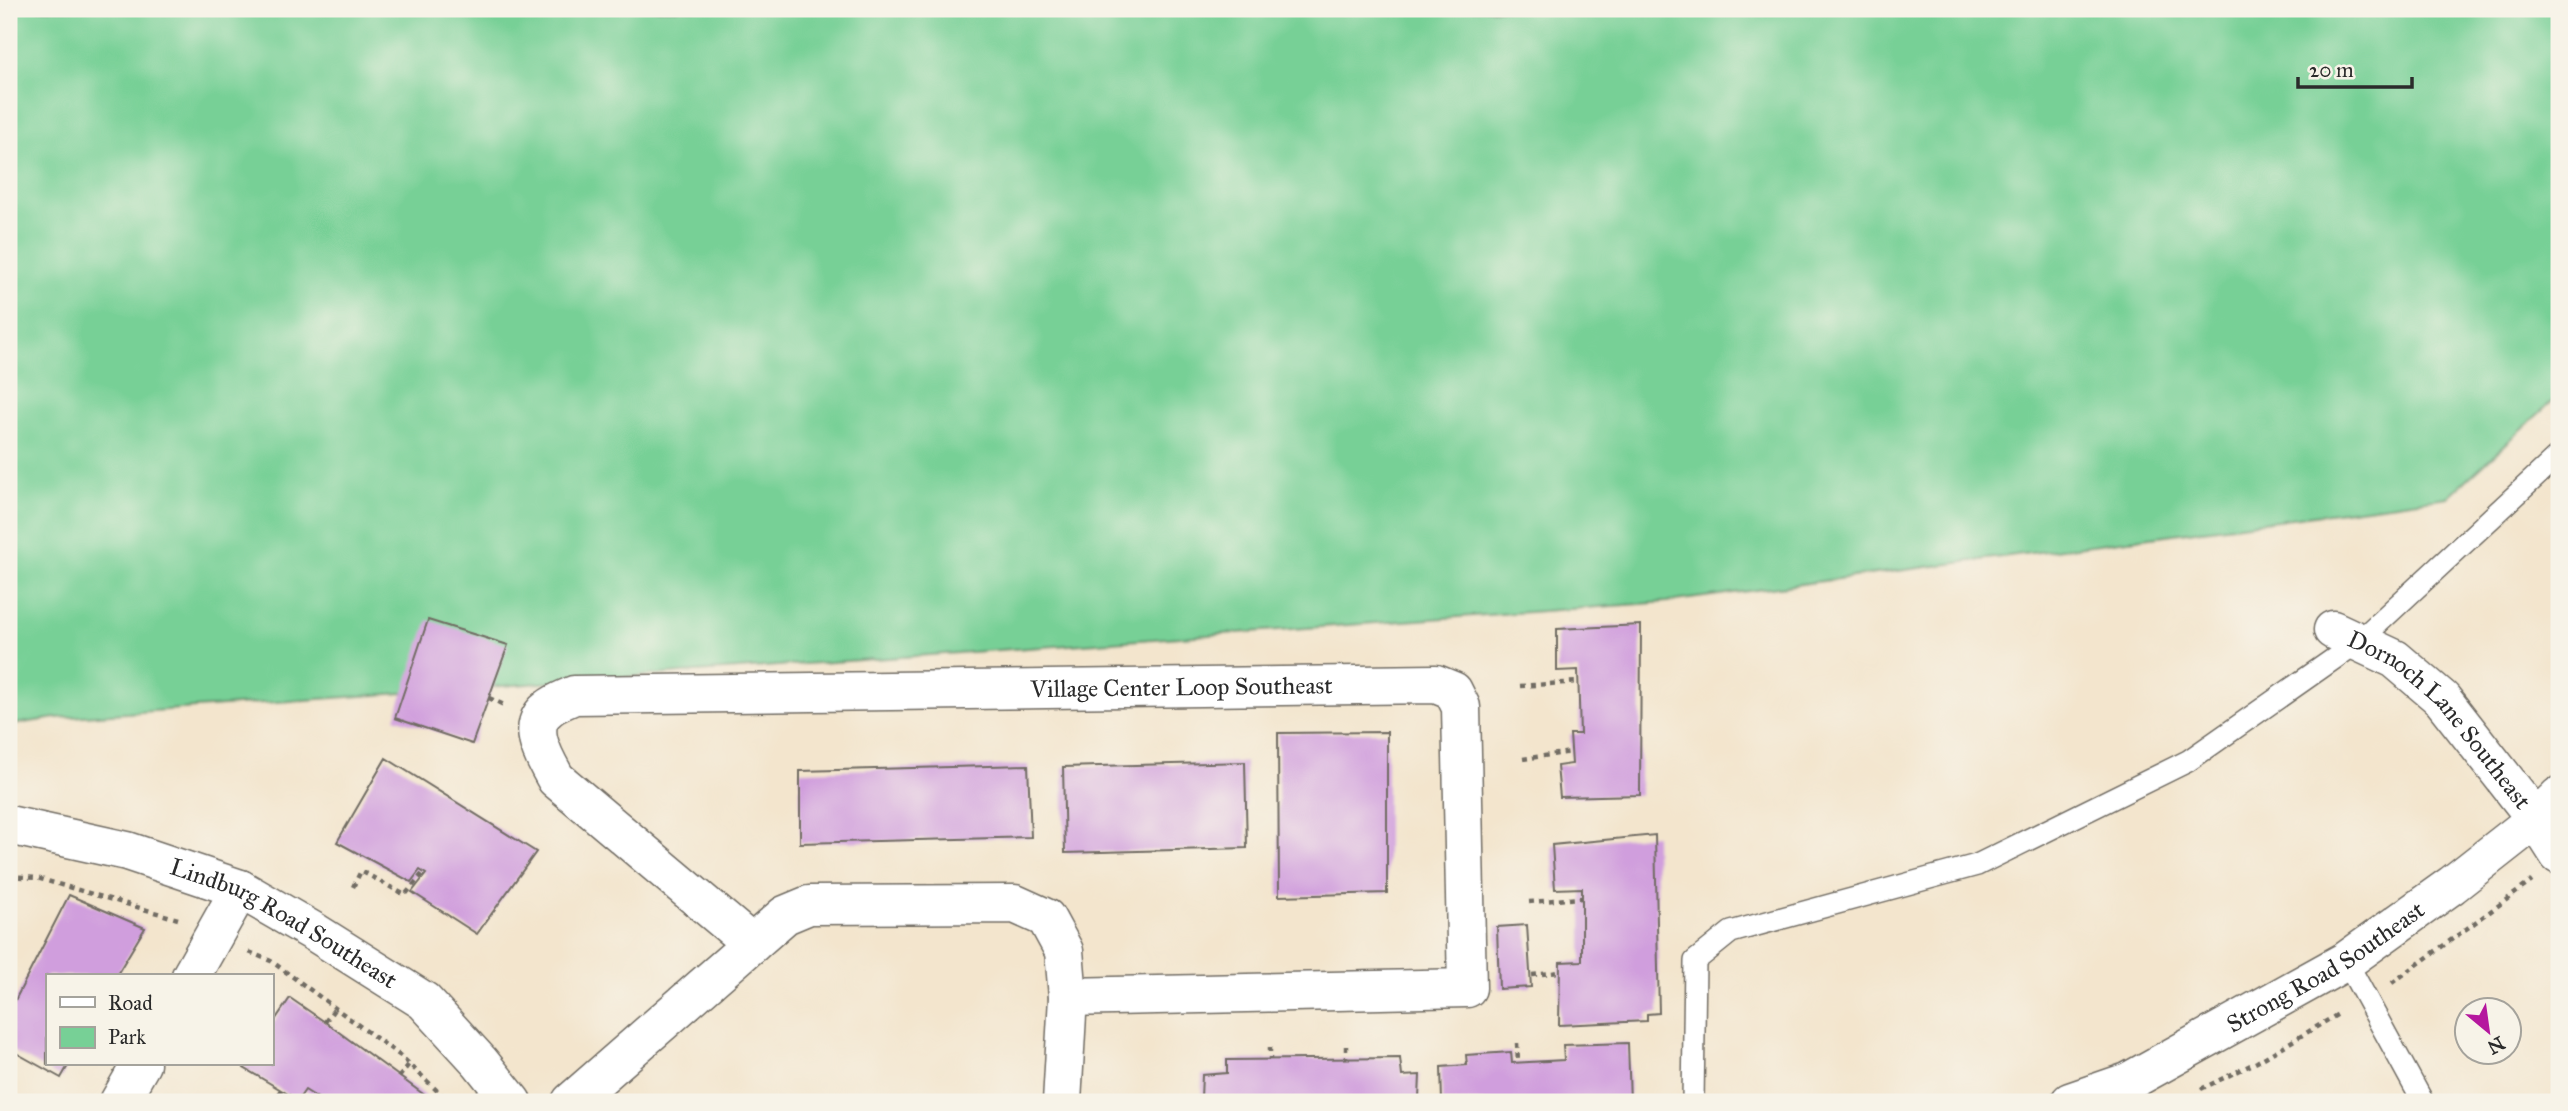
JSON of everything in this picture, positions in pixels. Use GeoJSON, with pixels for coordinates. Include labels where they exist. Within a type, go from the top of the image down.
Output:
{"type":"FeatureCollection","features":[{"type":"Feature","properties":{"kind":"street","name":"Dornoch Lane Southeast"},"geometry":{"type":"LineString","coordinates":[[2345,636],[2395,659],[2442,699],[2547,808],[2547,867]]}},
{"type":"Feature","properties":{"kind":"street","name":"Village Center Loop Southeast"},"geometry":{"type":"LineString","coordinates":[[752,944],[556,779],[540,750],[537,726],[546,709],[574,695],[1436,684],[1453,691],[1461,707],[1467,988],[1068,997]]}},
{"type":"Feature","properties":{"kind":"street","name":"Strong Road Southeast"},"geometry":{"type":"LineString","coordinates":[[2070,1102],[2133,1092],[2346,961],[2452,885],[2547,808]]}},
{"type":"Feature","properties":{"kind":"street","name":"Lindburg Road Southeast"},"geometry":{"type":"LineString","coordinates":[[9,825],[127,851],[240,889],[424,1001],[480,1062],[512,1102]]}},
{"type":"Feature","properties":{"kind":"street"},"geometry":{"type":"LineString","coordinates":[[192,974],[240,889]]}},
{"type":"Feature","properties":{"kind":"street"},"geometry":{"type":"LineString","coordinates":[[571,1102],[785,915],[809,905],[1015,904],[1046,918],[1064,951],[1068,997],[1062,1102]]}},
{"type":"Feature","properties":{"kind":"street"},"geometry":{"type":"LineString","coordinates":[[119,1102],[140,1066]]}},
{"type":"Feature","properties":{"kind":"lane"},"geometry":{"type":"LineString","coordinates":[[1693,1102],[1695,961],[1731,932],[1977,865],[2188,761],[2345,636],[2559,455]]}},
{"type":"Feature","properties":{"kind":"lane"},"geometry":{"type":"LineString","coordinates":[[2346,961],[2423,1102]]}},
{"type":"Feature","properties":{"kind":"path"},"geometry":{"type":"LineString","coordinates":[[1520,686],[1578,682]]}},
{"type":"Feature","properties":{"kind":"path"},"geometry":{"type":"LineString","coordinates":[[489,698],[504,706]]}},
{"type":"Feature","properties":{"kind":"path"},"geometry":{"type":"LineString","coordinates":[[1523,759],[1571,752]]}},
{"type":"Feature","properties":{"kind":"path"},"geometry":{"type":"LineString","coordinates":[[2383,989],[2547,867]]}},
{"type":"Feature","properties":{"kind":"path"},"geometry":{"type":"LineString","coordinates":[[354,887],[361,871],[405,895],[424,872]]}},
{"type":"Feature","properties":{"kind":"path"},"geometry":{"type":"LineString","coordinates":[[1529,902],[1582,898]]}},
{"type":"Feature","properties":{"kind":"path"},"geometry":{"type":"LineString","coordinates":[[1532,975],[1560,972]]}},
{"type":"Feature","properties":{"kind":"path"},"geometry":{"type":"LineString","coordinates":[[325,1022],[335,1008]]}},
{"type":"Feature","properties":{"kind":"path"},"geometry":{"type":"LineString","coordinates":[[2195,1093],[2257,1062],[2347,1009]]}},
{"type":"Feature","properties":{"kind":"path"},"geometry":{"type":"LineString","coordinates":[[1517,1043],[1518,1062]]}},
{"type":"Feature","properties":{"kind":"path"},"geometry":{"type":"LineString","coordinates":[[1346,1046],[1346,1059]]}},
{"type":"Feature","properties":{"kind":"path"},"geometry":{"type":"LineString","coordinates":[[1270,1047],[1270,1060]]}},
{"type":"Feature","properties":{"kind":"path"},"geometry":{"type":"LineString","coordinates":[[399,1077],[410,1063]]}},
{"type":"Feature","properties":{"kind":"path"},"geometry":{"type":"LineString","coordinates":[[272,1102],[281,1090]]}},
{"type":"Feature","properties":{"kind":"green space"},"geometry":{"type":"Polygon","coordinates":[[[9,9],[2559,9],[2559,395],[2448,497],[1667,602],[56,718],[9,725],[9,9]]]}},
{"type":"Feature","properties":{"kind":"building"},"geometry":{"type":"Polygon","coordinates":[[[428,620],[508,645],[472,744],[395,718],[428,620]]]}},
{"type":"Feature","properties":{"kind":"building"},"geometry":{"type":"Polygon","coordinates":[[[1641,625],[1640,795],[1560,797],[1557,766],[1572,764],[1570,734],[1580,734],[1578,670],[1557,671],[1557,629],[1641,625]]]}},
{"type":"Feature","properties":{"kind":"building"},"geometry":{"type":"Polygon","coordinates":[[[1387,732],[1387,893],[1279,896],[1278,733],[1387,732]]]}},
{"type":"Feature","properties":{"kind":"building"},"geometry":{"type":"Polygon","coordinates":[[[386,758],[536,852],[477,934],[412,892],[426,874],[420,870],[411,882],[337,842],[386,758]]]}},
{"type":"Feature","properties":{"kind":"building"},"geometry":{"type":"Polygon","coordinates":[[[1245,762],[1247,848],[1065,853],[1063,767],[1245,762]]]}},
{"type":"Feature","properties":{"kind":"building"},"geometry":{"type":"Polygon","coordinates":[[[1028,765],[1031,837],[800,843],[800,771],[1028,765]]]}},
{"type":"Feature","properties":{"kind":"building"},"geometry":{"type":"Polygon","coordinates":[[[1655,835],[1659,1013],[1647,1014],[1647,1021],[1559,1025],[1560,962],[1582,961],[1582,888],[1555,889],[1552,845],[1655,835]]]}},
{"type":"Feature","properties":{"kind":"building"},"geometry":{"type":"Polygon","coordinates":[[[69,895],[145,928],[117,974],[46,974],[46,1066],[68,1066],[61,1078],[9,1049],[9,1012],[69,895]]]}},
{"type":"Feature","properties":{"kind":"building"},"geometry":{"type":"Polygon","coordinates":[[[1527,925],[1531,987],[1499,989],[1497,927],[1527,925]]]}},
{"type":"Feature","properties":{"kind":"building"},"geometry":{"type":"Polygon","coordinates":[[[290,998],[434,1102],[324,1102],[305,1090],[298,1100],[244,1068],[273,1066],[273,1023],[290,998]]]}},
{"type":"Feature","properties":{"kind":"building"},"geometry":{"type":"Polygon","coordinates":[[[1628,1043],[1630,1102],[1442,1102],[1441,1067],[1467,1065],[1466,1055],[1511,1052],[1512,1063],[1564,1060],[1563,1045],[1628,1043]]]}},
{"type":"Feature","properties":{"kind":"building"},"geometry":{"type":"Polygon","coordinates":[[[1400,1058],[1402,1076],[1420,1075],[1419,1098],[1406,1099],[1406,1102],[1211,1102],[1211,1097],[1201,1098],[1202,1075],[1227,1073],[1227,1060],[1400,1058]]]}}]}
